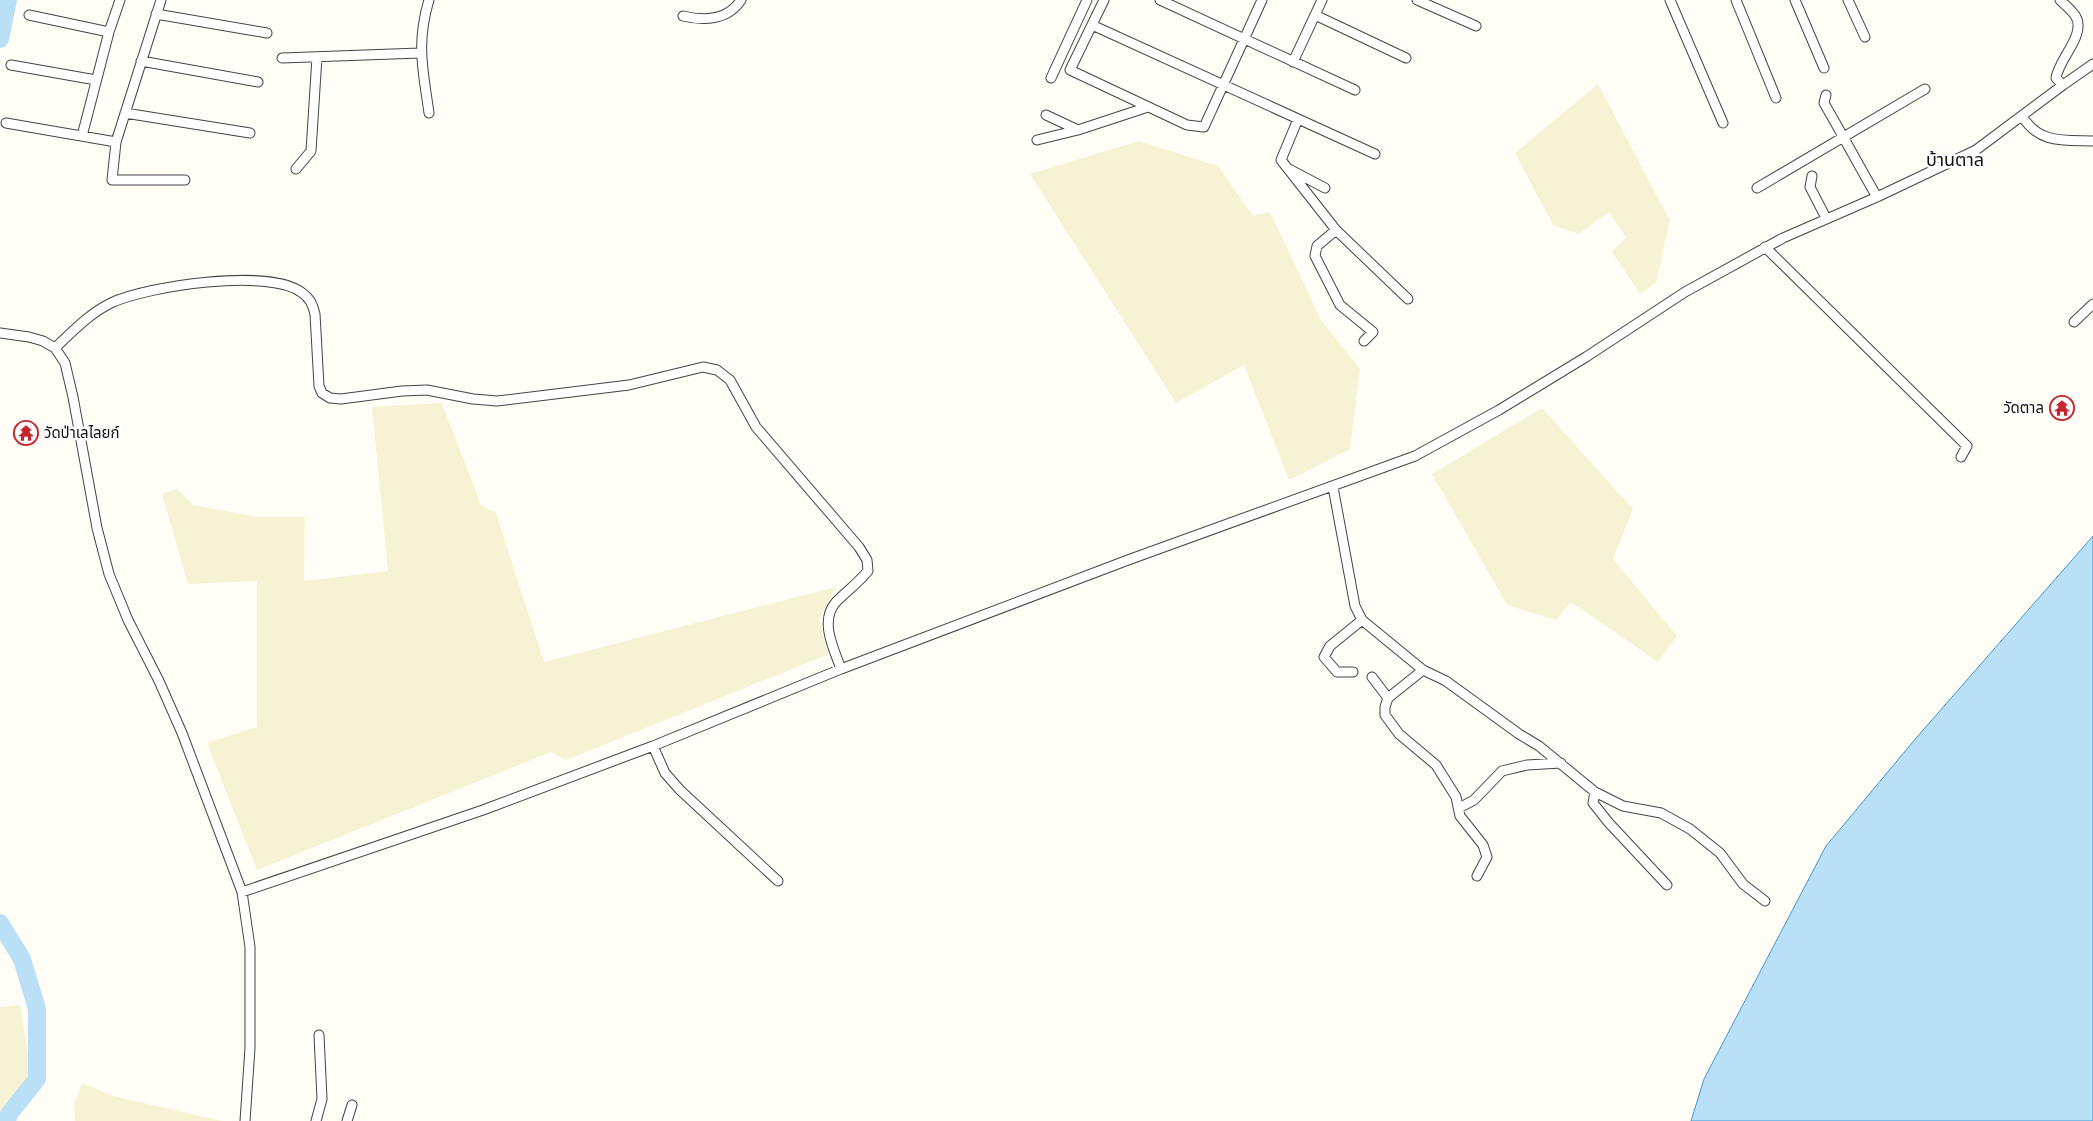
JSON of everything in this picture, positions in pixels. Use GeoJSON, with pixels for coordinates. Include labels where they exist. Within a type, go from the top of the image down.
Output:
{"type":"FeatureCollection","features":[{"type":"Feature","properties":{"kind":"street"},"geometry":{"type":"LineString","coordinates":[[82,136],[109,32],[120,0]]}},
{"type":"Feature","properties":{"kind":"street"},"geometry":{"type":"LineString","coordinates":[[161,0],[116,142],[112,180],[185,180]]}},
{"type":"Feature","properties":{"kind":"street"},"geometry":{"type":"LineString","coordinates":[[429,0],[421,33],[420,53],[429,114]]}},
{"type":"Feature","properties":{"kind":"street"},"geometry":{"type":"LineString","coordinates":[[683,16],[699,20],[725,15],[741,0]]}},
{"type":"Feature","properties":{"kind":"street"},"geometry":{"type":"LineString","coordinates":[[1051,78],[1087,0]]}},
{"type":"Feature","properties":{"kind":"street"},"geometry":{"type":"LineString","coordinates":[[1104,0],[1070,70],[1187,125],[1204,128],[1262,0]]}},
{"type":"Feature","properties":{"kind":"street"},"geometry":{"type":"LineString","coordinates":[[1160,0],[1355,90]]}},
{"type":"Feature","properties":{"kind":"street"},"geometry":{"type":"LineString","coordinates":[[1294,62],[1322,0]]}},
{"type":"Feature","properties":{"kind":"street"},"geometry":{"type":"LineString","coordinates":[[1417,0],[1476,26]]}},
{"type":"Feature","properties":{"kind":"street"},"geometry":{"type":"LineString","coordinates":[[1670,0],[1723,123]]}},
{"type":"Feature","properties":{"kind":"street"},"geometry":{"type":"LineString","coordinates":[[1736,0],[1776,98]]}},
{"type":"Feature","properties":{"kind":"street"},"geometry":{"type":"LineString","coordinates":[[1795,0],[1824,68]]}},
{"type":"Feature","properties":{"kind":"street"},"geometry":{"type":"LineString","coordinates":[[1848,0],[1865,37]]}},
{"type":"Feature","properties":{"kind":"street"},"geometry":{"type":"LineString","coordinates":[[2060,0],[2077,17],[2078,30],[2065,59],[2057,69],[2056,78],[2062,85]]}},
{"type":"Feature","properties":{"kind":"street"},"geometry":{"type":"LineString","coordinates":[[156,14],[267,33]]}},
{"type":"Feature","properties":{"kind":"street"},"geometry":{"type":"LineString","coordinates":[[29,15],[109,32]]}},
{"type":"Feature","properties":{"kind":"street"},"geometry":{"type":"LineString","coordinates":[[1315,16],[1406,58]]}},
{"type":"Feature","properties":{"kind":"street"},"geometry":{"type":"LineString","coordinates":[[1092,25],[1375,154]]}},
{"type":"Feature","properties":{"kind":"street"},"geometry":{"type":"LineString","coordinates":[[282,58],[420,53]]}},
{"type":"Feature","properties":{"kind":"street"},"geometry":{"type":"LineString","coordinates":[[296,169],[311,151],[317,57]]}},
{"type":"Feature","properties":{"kind":"street"},"geometry":{"type":"LineString","coordinates":[[141,61],[258,82]]}},
{"type":"Feature","properties":{"kind":"street"},"geometry":{"type":"LineString","coordinates":[[242,892],[483,810],[653,746],[841,669],[1128,560],[1415,456],[1499,410],[1586,357],[1685,292],[1765,248],[1826,218],[1877,197],[1976,150],[2093,64]]}},
{"type":"Feature","properties":{"kind":"street"},"geometry":{"type":"LineString","coordinates":[[11,65],[96,80]]}},
{"type":"Feature","properties":{"kind":"street"},"geometry":{"type":"LineString","coordinates":[[1757,188],[1925,89]]}},
{"type":"Feature","properties":{"kind":"street"},"geometry":{"type":"LineString","coordinates":[[1826,95],[1824,102],[1837,122],[1842,138],[1877,197]]}},
{"type":"Feature","properties":{"kind":"street"},"geometry":{"type":"LineString","coordinates":[[1037,140],[1078,130],[1148,107]]}},
{"type":"Feature","properties":{"kind":"street"},"geometry":{"type":"LineString","coordinates":[[125,113],[250,132]]}},
{"type":"Feature","properties":{"kind":"street"},"geometry":{"type":"LineString","coordinates":[[1046,115],[1078,130]]}},
{"type":"Feature","properties":{"kind":"street"},"geometry":{"type":"LineString","coordinates":[[2022,116],[2029,127],[2040,135],[2054,139],[2093,141]]}},
{"type":"Feature","properties":{"kind":"street"},"geometry":{"type":"LineString","coordinates":[[1298,119],[1280,160],[1336,230],[1408,299]]}},
{"type":"Feature","properties":{"kind":"street"},"geometry":{"type":"LineString","coordinates":[[6,123],[116,142]]}},
{"type":"Feature","properties":{"kind":"street"},"geometry":{"type":"LineString","coordinates":[[1287,168],[1326,188]]}},
{"type":"Feature","properties":{"kind":"street"},"geometry":{"type":"LineString","coordinates":[[1812,176],[1810,187],[1826,218]]}},
{"type":"Feature","properties":{"kind":"street"},"geometry":{"type":"LineString","coordinates":[[1336,230],[1317,246],[1315,256],[1340,305],[1373,332],[1364,341]]}},
{"type":"Feature","properties":{"kind":"street"},"geometry":{"type":"LineString","coordinates":[[1765,248],[1967,446],[1961,457]]}},
{"type":"Feature","properties":{"kind":"street"},"geometry":{"type":"LineString","coordinates":[[55,348],[91,316],[110,303],[135,294],[208,282],[260,281],[301,291],[313,303],[319,386],[322,393],[330,398],[352,398],[402,391],[427,390],[473,399],[497,401],[629,385],[703,367],[717,370],[730,380],[756,427],[844,528],[867,560],[868,572],[835,604],[829,614],[828,629],[841,669]]}},
{"type":"Feature","properties":{"kind":"street"},"geometry":{"type":"LineString","coordinates":[[2074,322],[2093,304]]}},
{"type":"Feature","properties":{"kind":"street"},"geometry":{"type":"LineString","coordinates":[[0,333],[29,337],[55,348],[65,363],[74,396],[97,528],[108,574],[182,733],[242,892],[250,947],[250,1048],[245,1121]]}},
{"type":"Feature","properties":{"kind":"street"},"geometry":{"type":"LineString","coordinates":[[1333,487],[1355,606],[1362,620],[1423,670],[1446,681],[1519,734],[1540,746],[1595,792],[1623,806],[1661,813],[1690,830],[1720,853],[1743,884],[1766,902]]}},
{"type":"Feature","properties":{"kind":"street"},"geometry":{"type":"LineString","coordinates":[[1353,672],[1337,672],[1324,657],[1330,646],[1362,620]]}},
{"type":"Feature","properties":{"kind":"street"},"geometry":{"type":"LineString","coordinates":[[1423,670],[1388,698],[1385,707],[1386,715],[1399,734],[1436,765],[1456,797],[1460,808],[1460,816],[1483,845],[1487,857],[1477,876]]}},
{"type":"Feature","properties":{"kind":"street"},"geometry":{"type":"LineString","coordinates":[[1372,676],[1388,698]]}},
{"type":"Feature","properties":{"kind":"street"},"geometry":{"type":"LineString","coordinates":[[653,746],[665,773],[680,790],[778,881]]}},
{"type":"Feature","properties":{"kind":"street"},"geometry":{"type":"LineString","coordinates":[[1460,808],[1474,800],[1502,771],[1527,766],[1561,763]]}},
{"type":"Feature","properties":{"kind":"street"},"geometry":{"type":"LineString","coordinates":[[1595,792],[1593,803],[1608,823],[1667,885]]}},
{"type":"Feature","properties":{"kind":"street"},"geometry":{"type":"LineString","coordinates":[[316,1121],[322,1099],[319,1035]]}},
{"type":"Feature","properties":{"kind":"street"},"geometry":{"type":"LineString","coordinates":[[347,1121],[352,1106]]}},
{"type":"Feature","properties":{"kind":"shaded area"},"geometry":{"type":"Polygon","coordinates":[[[1598,84],[1670,221],[1656,283],[1640,294],[1612,252],[1626,237],[1609,212],[1579,234],[1553,225],[1515,153],[1598,84]]]}},
{"type":"Feature","properties":{"kind":"shaded area"},"geometry":{"type":"Polygon","coordinates":[[[1139,141],[1218,166],[1253,216],[1270,212],[1321,320],[1360,369],[1350,449],[1289,480],[1244,365],[1176,403],[1030,174],[1139,141]]]}},
{"type":"Feature","properties":{"kind":"shaded area"},"geometry":{"type":"Polygon","coordinates":[[[442,403],[481,505],[496,513],[544,662],[836,587],[819,619],[829,654],[566,760],[551,752],[257,870],[207,743],[257,727],[257,581],[188,584],[162,494],[177,489],[193,505],[257,517],[305,517],[304,581],[388,571],[372,407],[442,403]]]}},
{"type":"Feature","properties":{"kind":"shaded area"},"geometry":{"type":"Polygon","coordinates":[[[1542,408],[1633,509],[1613,559],[1677,636],[1658,662],[1571,602],[1556,620],[1507,605],[1432,474],[1542,408]]]}},
{"type":"Feature","properties":{"kind":"shaded area"},"geometry":{"type":"Polygon","coordinates":[[[20,1005],[31,1073],[0,1118],[0,1007],[20,1005]]]}},
{"type":"Feature","properties":{"kind":"shaded area"},"geometry":{"type":"Polygon","coordinates":[[[82,1083],[113,1096],[222,1121],[75,1121],[74,1104],[82,1083]]]}},
{"type":"Feature","properties":{"kind":"water"},"geometry":{"type":"Polygon","coordinates":[[[2093,536],[2093,1121],[1691,1121],[1704,1079],[1826,846],[1917,737],[2093,536]]]}},
{"type":"Feature","properties":{"kind":"waterway"},"geometry":{"type":"LineString","coordinates":[[0,39],[8,0]]}},
{"type":"Feature","properties":{"kind":"waterway"},"geometry":{"type":"LineString","coordinates":[[0,923],[22,959],[37,1009],[37,1079],[9,1114],[7,1121]]}},
{"type":"Feature","properties":{"kind":"place","name":"วัดตาล"},"geometry":{"type":"Point","coordinates":[2062,408]}},
{"type":"Feature","properties":{"kind":"place","name":"วัดป่าเลไลยก์"},"geometry":{"type":"Point","coordinates":[26,433]}},
{"type":"Feature","properties":{"kind":"district","name":"บ้านตาล"},"geometry":{"type":"Point","coordinates":[1955,160]}}]}
